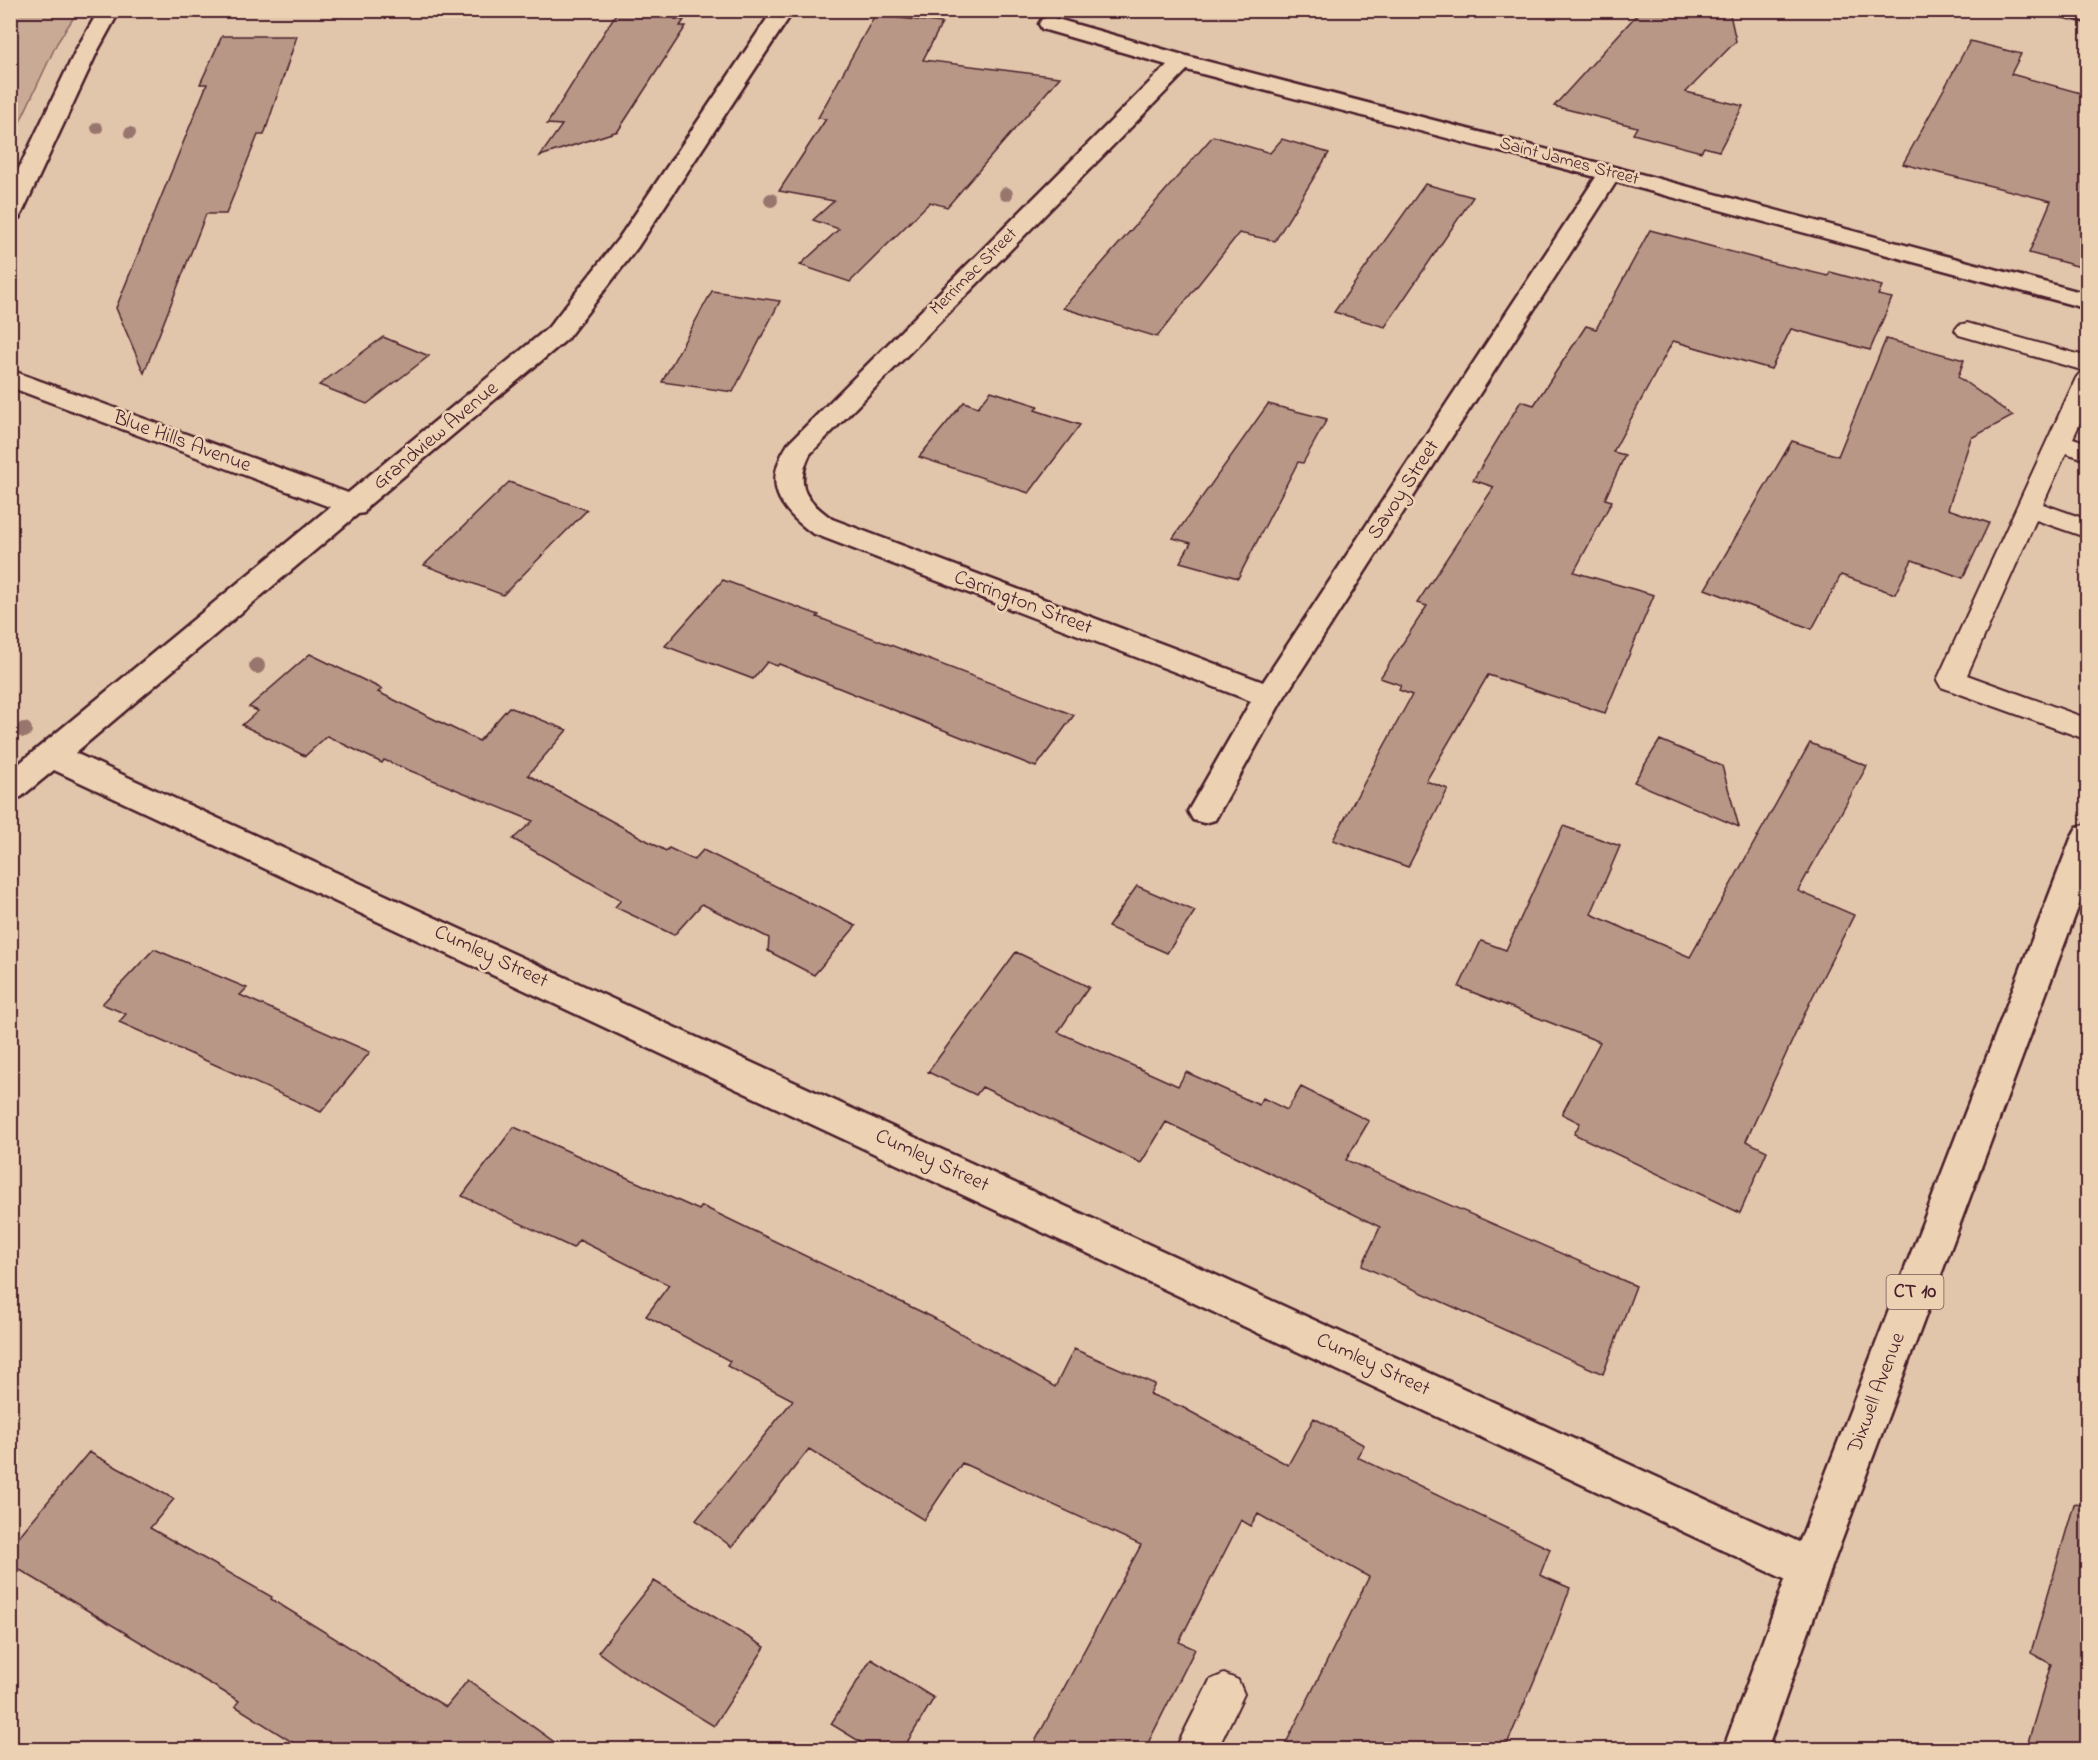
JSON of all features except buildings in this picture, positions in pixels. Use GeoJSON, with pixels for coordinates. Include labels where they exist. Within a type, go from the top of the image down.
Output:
{"type":"FeatureCollection","features":[{"type":"Feature","properties":{"kind":"street"},"geometry":{"type":"LineString","coordinates":[[10,213],[87,50],[110,10]]}},
{"type":"Feature","properties":{"kind":"street","name":"Grandview Avenue"},"geometry":{"type":"LineString","coordinates":[[10,789],[53,756],[354,506],[557,334],[628,243],[784,10]]}},
{"type":"Feature","properties":{"kind":"street"},"geometry":{"type":"LineString","coordinates":[[2066,10],[2088,16]]}},
{"type":"Feature","properties":{"kind":"street","name":"Saint James Street"},"geometry":{"type":"LineString","coordinates":[[1050,24],[1182,62],[1610,173],[2088,302]]}},
{"type":"Feature","properties":{"kind":"street","name":"Merrimac Street"},"geometry":{"type":"LineString","coordinates":[[789,492],[787,478],[790,464],[798,450],[1182,62]]}},
{"type":"Feature","properties":{"kind":"street","name":"Savoy Street"},"geometry":{"type":"LineString","coordinates":[[1204,811],[1269,696],[1610,173]]}},
{"type":"Feature","properties":{"kind":"street","name":"Blue Hills Avenue"},"geometry":{"type":"LineString","coordinates":[[10,378],[354,506]]}},
{"type":"Feature","properties":{"kind":"street","name":"Carrington Street"},"geometry":{"type":"LineString","coordinates":[[789,492],[796,504],[822,526],[1269,696]]}},
{"type":"Feature","properties":{"kind":"street","name":"Cumley Street"},"geometry":{"type":"LineString","coordinates":[[53,756],[1810,1569]]}},
{"type":"Feature","properties":{"kind":"street","name":"Dixwell Avenue"},"geometry":{"type":"LineString","coordinates":[[1745,1749],[1810,1569],[2080,877],[2088,836]]}},
{"type":"Feature","properties":{"kind":"lane"},"geometry":{"type":"LineString","coordinates":[[1968,330],[2088,365]]}},
{"type":"Feature","properties":{"kind":"lane"},"geometry":{"type":"LineString","coordinates":[[2088,378],[1951,680],[2088,730]]}},
{"type":"Feature","properties":{"kind":"lane"},"geometry":{"type":"LineString","coordinates":[[2058,442],[2088,452]]}},
{"type":"Feature","properties":{"kind":"lane"},"geometry":{"type":"LineString","coordinates":[[2028,508],[2088,530]]}},
{"type":"Feature","properties":{"kind":"lane"},"geometry":{"type":"LineString","coordinates":[[1195,1749],[1224,1694]]}},
{"type":"Feature","properties":{"kind":"shaded area"},"geometry":{"type":"Polygon","coordinates":[[[11,10],[78,11],[57,43],[11,141],[11,10]]]}}]}
